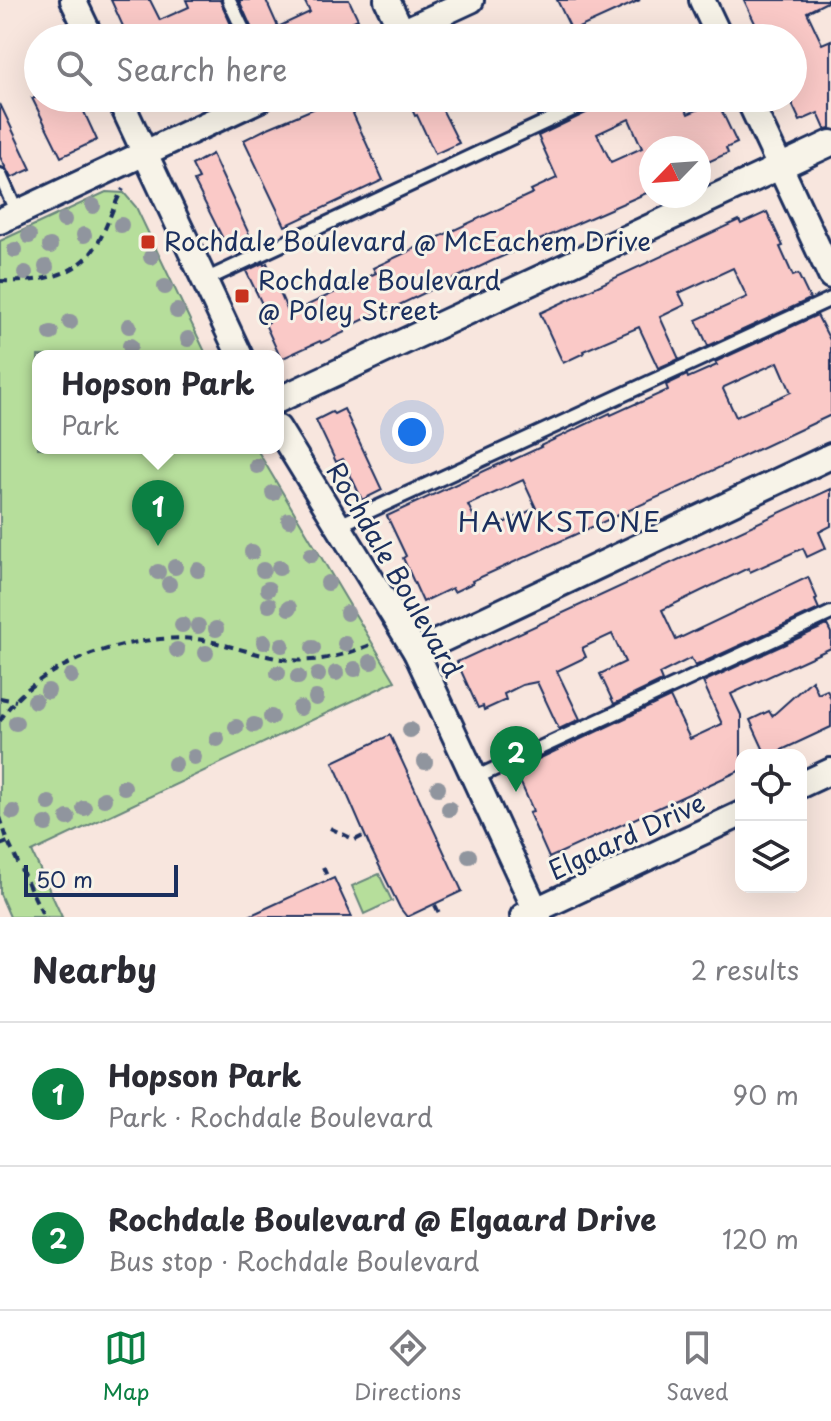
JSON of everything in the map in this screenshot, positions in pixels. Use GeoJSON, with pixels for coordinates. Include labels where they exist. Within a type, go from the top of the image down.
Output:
{"type":"FeatureCollection","features":[{"type":"Feature","properties":{"kind":"street"},"geometry":{"type":"LineString","coordinates":[[73,0],[84,24]]}},
{"type":"Feature","properties":{"kind":"street"},"geometry":{"type":"LineString","coordinates":[[387,0],[393,24]]}},
{"type":"Feature","properties":{"kind":"street"},"geometry":{"type":"LineString","coordinates":[[420,24],[471,0]]}},
{"type":"Feature","properties":{"kind":"street"},"geometry":{"type":"LineString","coordinates":[[702,0],[713,24]]}},
{"type":"Feature","properties":{"kind":"street"},"geometry":{"type":"LineString","coordinates":[[125,112],[237,350]]}},
{"type":"Feature","properties":{"kind":"street"},"geometry":{"type":"LineString","coordinates":[[9,217],[232,112]]}},
{"type":"Feature","properties":{"kind":"street"},"geometry":{"type":"LineString","coordinates":[[754,112],[831,276]]}},
{"type":"Feature","properties":{"kind":"street"},"geometry":{"type":"LineString","coordinates":[[284,397],[831,143]]}},
{"type":"Feature","properties":{"kind":"street","name":"Rochdale Boulevard"},"geometry":{"type":"LineString","coordinates":[[284,438],[416,652],[475,778],[532,915]]}},
{"type":"Feature","properties":{"kind":"street"},"geometry":{"type":"LineString","coordinates":[[416,652],[831,456]]}},
{"type":"Feature","properties":{"kind":"street"},"geometry":{"type":"LineString","coordinates":[[807,782],[831,771]]}},
{"type":"Feature","properties":{"kind":"street","name":"Elgaard Drive"},"geometry":{"type":"LineString","coordinates":[[532,915],[735,817]]}},
{"type":"Feature","properties":{"kind":"lane"},"geometry":{"type":"LineString","coordinates":[[229,0],[240,24]]}},
{"type":"Feature","properties":{"kind":"lane"},"geometry":{"type":"LineString","coordinates":[[203,281],[567,112]]}},
{"type":"Feature","properties":{"kind":"lane"},"geometry":{"type":"LineString","coordinates":[[0,175],[9,217]]}},
{"type":"Feature","properties":{"kind":"lane"},"geometry":{"type":"LineString","coordinates":[[337,526],[831,299]]}},
{"type":"Feature","properties":{"kind":"lane"},"geometry":{"type":"LineString","coordinates":[[475,778],[831,613]]}},
{"type":"Feature","properties":{"kind":"path"},"geometry":{"type":"LineString","coordinates":[[0,281],[42,280],[57,276],[78,263],[97,245],[123,189]]}},
{"type":"Feature","properties":{"kind":"path"},"geometry":{"type":"LineString","coordinates":[[0,721],[16,701],[62,667],[87,654],[146,640],[170,638],[218,642],[296,662],[328,659],[375,643]]}},
{"type":"Feature","properties":{"kind":"path"},"geometry":{"type":"LineString","coordinates":[[0,698],[16,701]]}},
{"type":"Feature","properties":{"kind":"path"},"geometry":{"type":"LineString","coordinates":[[0,817],[8,842],[44,917]]}},
{"type":"Feature","properties":{"kind":"path"},"geometry":{"type":"LineString","coordinates":[[330,828],[355,840],[365,835]]}},
{"type":"Feature","properties":{"kind":"path"},"geometry":{"type":"LineString","coordinates":[[0,845],[8,842]]}},
{"type":"Feature","properties":{"kind":"path"},"geometry":{"type":"LineString","coordinates":[[323,867],[329,880]]}},
{"type":"Feature","properties":{"kind":"path"},"geometry":{"type":"LineString","coordinates":[[435,905],[441,917]]}},
{"type":"Feature","properties":{"kind":"green space"},"geometry":{"type":"Polygon","coordinates":[[[106,192],[124,193],[136,207],[204,350],[32,350],[32,454],[260,454],[395,681],[32,852],[62,917],[10,917],[0,894],[0,241],[106,192]]]}},
{"type":"Feature","properties":{"kind":"green space"},"geometry":{"type":"Polygon","coordinates":[[[379,874],[392,901],[364,914],[352,886],[379,874]]]}},
{"type":"Feature","properties":{"kind":"building"},"geometry":{"type":"Polygon","coordinates":[[[111,0],[150,0],[160,20],[189,7],[186,0],[220,0],[231,24],[122,24],[111,0]]]}},
{"type":"Feature","properties":{"kind":"building"},"geometry":{"type":"Polygon","coordinates":[[[239,0],[266,0],[277,24],[250,24],[239,0]]]}},
{"type":"Feature","properties":{"kind":"building"},"geometry":{"type":"Polygon","coordinates":[[[304,0],[349,0],[358,19],[347,24],[284,24],[310,12],[304,0]]]}},
{"type":"Feature","properties":{"kind":"building"},"geometry":{"type":"Polygon","coordinates":[[[557,0],[640,0],[587,24],[569,24],[557,0]]]}},
{"type":"Feature","properties":{"kind":"building"},"geometry":{"type":"Polygon","coordinates":[[[744,0],[831,0],[807,12],[822,44],[831,40],[831,128],[825,129],[818,113],[800,121],[796,112],[807,112],[807,24],[755,24],[744,0]]]}},
{"type":"Feature","properties":{"kind":"building"},"geometry":{"type":"Polygon","coordinates":[[[0,104],[31,169],[11,178],[0,157],[0,104]]]}},
{"type":"Feature","properties":{"kind":"building"},"geometry":{"type":"Polygon","coordinates":[[[39,112],[84,112],[97,140],[61,157],[39,112]]]}},
{"type":"Feature","properties":{"kind":"building"},"geometry":{"type":"Polygon","coordinates":[[[306,112],[352,112],[383,180],[285,226],[244,140],[306,112]]]}},
{"type":"Feature","properties":{"kind":"building"},"geometry":{"type":"Polygon","coordinates":[[[413,112],[444,112],[459,143],[435,154],[413,112]]]}},
{"type":"Feature","properties":{"kind":"building"},"geometry":{"type":"Polygon","coordinates":[[[588,112],[722,112],[737,143],[726,148],[728,153],[711,161],[711,136],[639,136],[639,141],[629,119],[597,134],[611,162],[639,149],[639,196],[375,314],[321,343],[284,358],[284,350],[277,350],[265,324],[269,322],[264,308],[246,271],[267,263],[289,314],[376,273],[373,268],[533,193],[531,190],[557,178],[538,136],[588,112]]]}},
{"type":"Feature","properties":{"kind":"building"},"geometry":{"type":"Polygon","coordinates":[[[212,154],[255,247],[238,255],[235,248],[229,251],[194,181],[199,179],[192,165],[212,154]]]}},
{"type":"Feature","properties":{"kind":"building"},"geometry":{"type":"Polygon","coordinates":[[[767,212],[793,276],[798,274],[810,299],[708,346],[696,320],[747,297],[733,268],[679,293],[685,305],[660,317],[679,359],[658,368],[639,327],[563,363],[540,313],[739,220],[741,224],[767,212]]]}},
{"type":"Feature","properties":{"kind":"building"},"geometry":{"type":"Polygon","coordinates":[[[817,315],[831,342],[831,415],[454,592],[452,588],[423,602],[387,516],[610,413],[668,390],[666,385],[717,365],[715,362],[817,315]],[[778,362],[724,387],[736,417],[791,392],[778,362]],[[523,480],[468,505],[482,533],[536,508],[523,480]]]}},
{"type":"Feature","properties":{"kind":"building"},"geometry":{"type":"Polygon","coordinates":[[[344,409],[382,490],[362,500],[343,459],[336,462],[316,420],[344,409]]]}},
{"type":"Feature","properties":{"kind":"building"},"geometry":{"type":"Polygon","coordinates":[[[831,489],[831,526],[819,532],[826,548],[807,557],[803,548],[750,572],[748,568],[662,610],[676,640],[808,577],[819,609],[695,666],[691,658],[659,674],[662,681],[614,704],[600,674],[625,662],[612,634],[582,648],[586,657],[557,671],[580,719],[559,729],[537,682],[504,694],[506,700],[484,710],[483,706],[478,708],[457,662],[831,489]]]}},
{"type":"Feature","properties":{"kind":"building"},"geometry":{"type":"Polygon","coordinates":[[[827,625],[831,633],[831,648],[731,694],[741,715],[741,749],[735,749],[735,773],[549,858],[529,813],[533,812],[532,808],[515,770],[670,697],[690,739],[722,724],[703,682],[827,625]]]}},
{"type":"Feature","properties":{"kind":"building"},"geometry":{"type":"Polygon","coordinates":[[[812,680],[818,694],[827,690],[831,699],[831,727],[784,749],[763,749],[750,720],[769,711],[772,716],[812,680]]]}},
{"type":"Feature","properties":{"kind":"building"},"geometry":{"type":"Polygon","coordinates":[[[390,735],[462,891],[407,917],[370,847],[333,762],[390,735]]]}},
{"type":"Feature","properties":{"kind":"building"},"geometry":{"type":"Polygon","coordinates":[[[334,878],[352,917],[247,917],[323,882],[334,878]]]}},
{"type":"Feature","properties":{"kind":"place","name":"Rochdale Boulevard @ McEachem Drive"},"geometry":{"type":"Point","coordinates":[148,242]}},
{"type":"Feature","properties":{"kind":"place","name":"Rochdale Boulevard @ Poley Street"},"geometry":{"type":"Point","coordinates":[242,296]}},
{"type":"Feature","properties":{"kind":"place","name":"Hopson Park"},"geometry":{"type":"Point","coordinates":[158,546]}},
{"type":"Feature","properties":{"kind":"place","name":"Rochdale Boulevard @ Elgaard Drive"},"geometry":{"type":"Point","coordinates":[516,792]}},
{"type":"Feature","properties":{"kind":"district","name":"HAWKSTONE"},"geometry":{"type":"Point","coordinates":[560,522]}}]}
